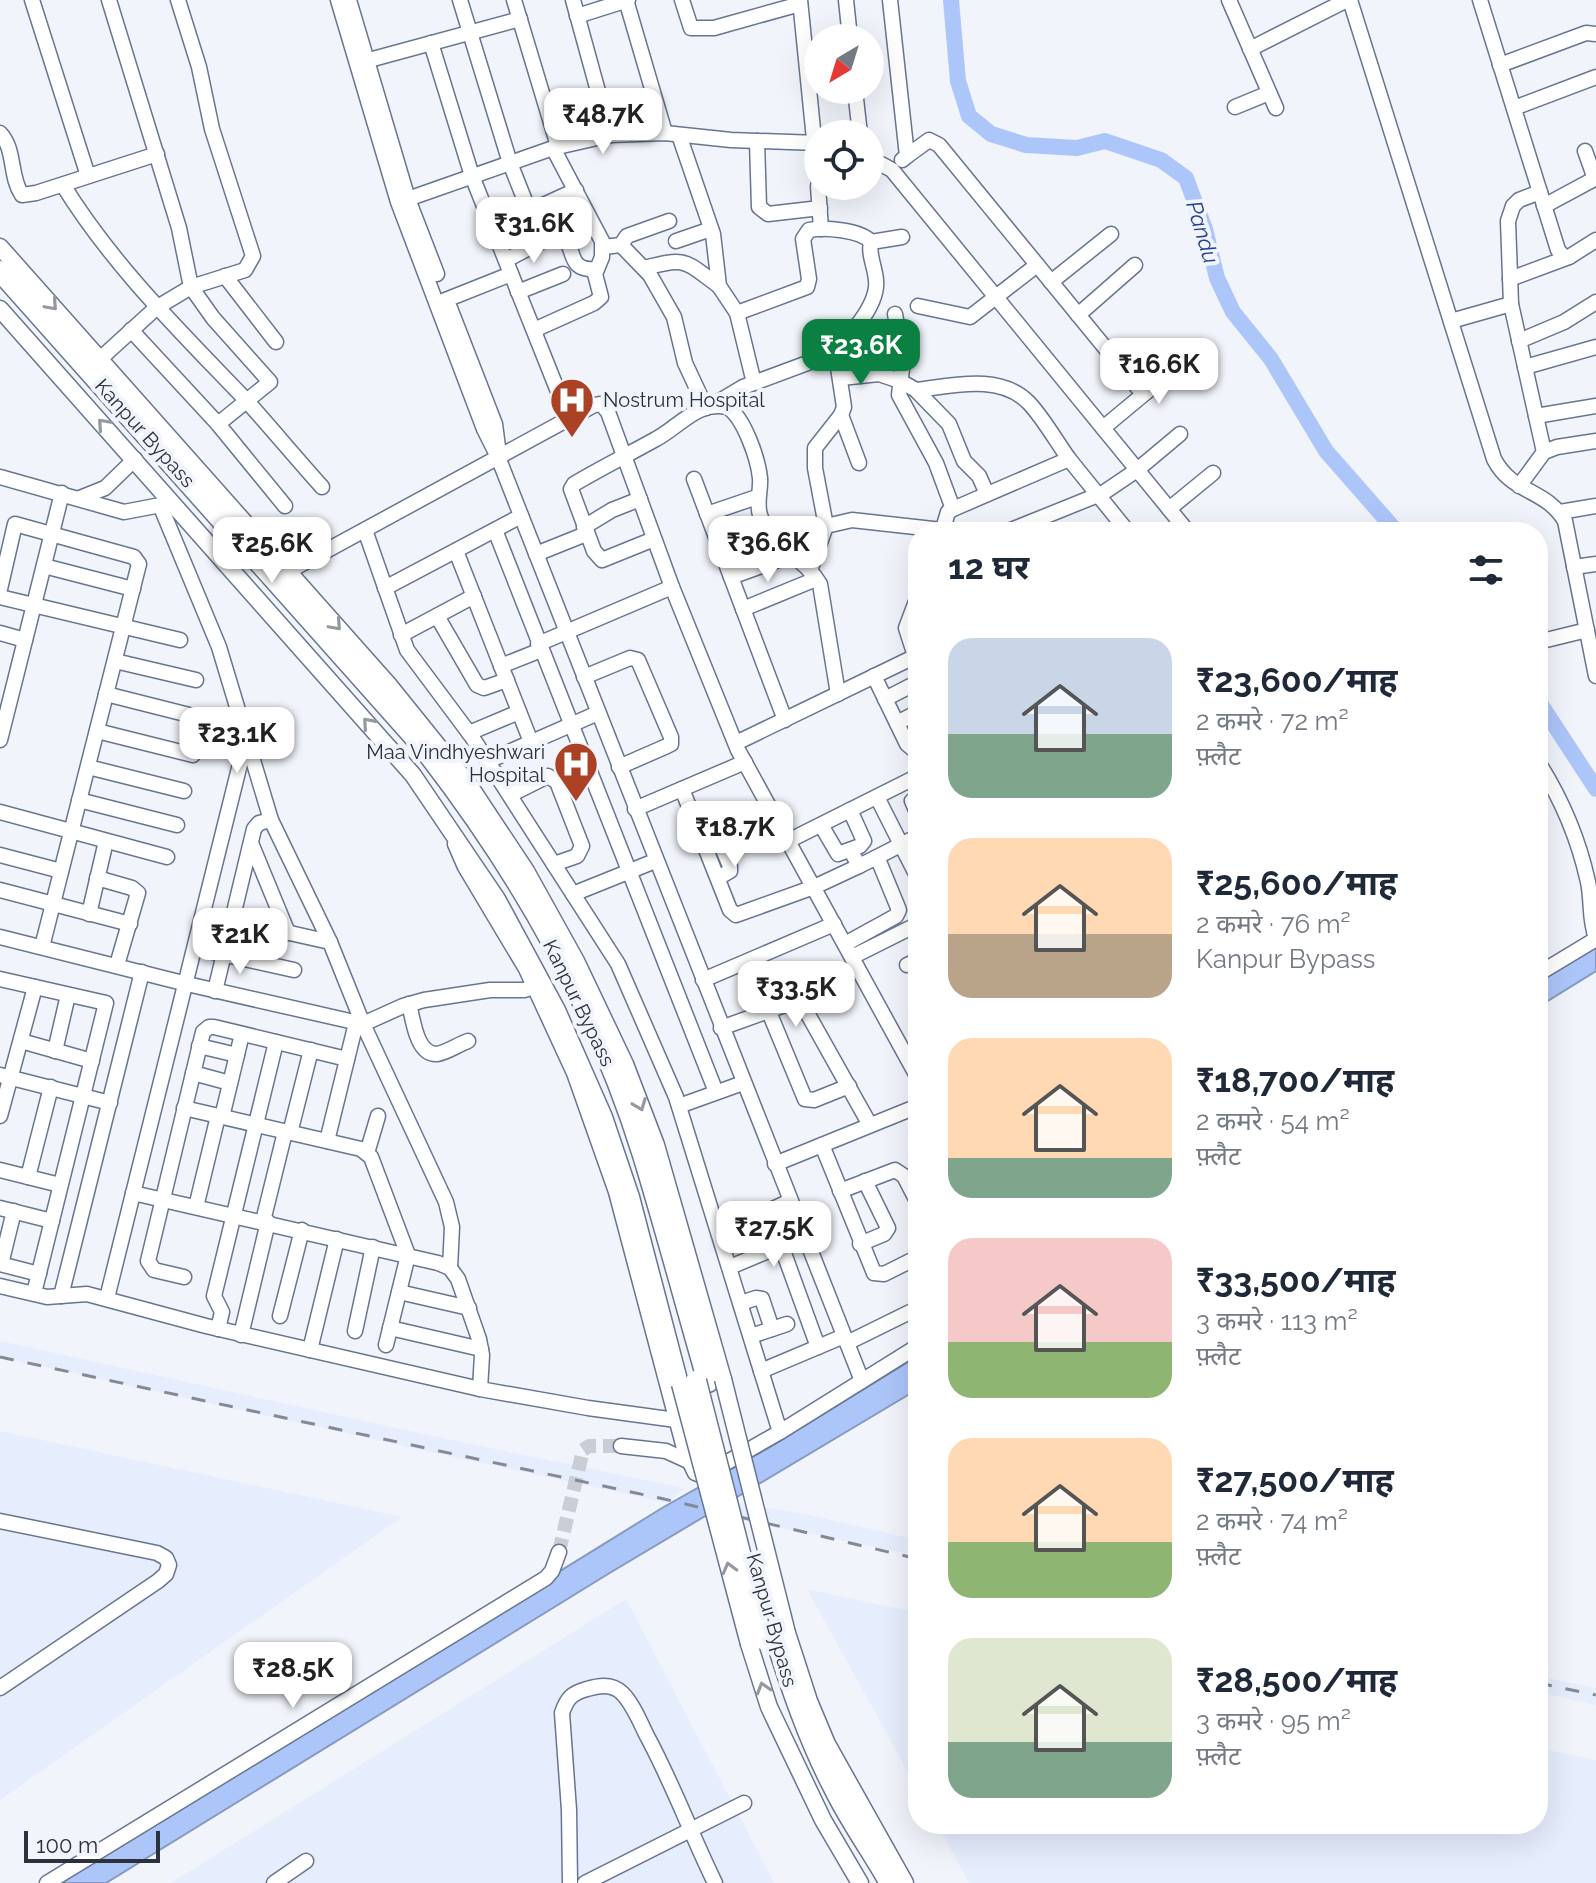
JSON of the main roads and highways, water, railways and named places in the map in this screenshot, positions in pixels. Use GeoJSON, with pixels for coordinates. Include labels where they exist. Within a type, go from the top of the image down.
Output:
{"type":"FeatureCollection","features":[{"type":"Feature","properties":{"kind":"highway","name":"Kanpur Bypass"},"geometry":{"type":"LineString","coordinates":[[0,271],[418,741],[459,794],[517,881],[570,980],[612,1071],[642,1153],[708,1382],[768,1637],[835,1791],[890,1883]]}},
{"type":"Feature","properties":{"kind":"highway","name":"Kanpur Bypass"},"geometry":{"type":"LineString","coordinates":[[0,288],[407,746],[447,798],[504,883],[553,972],[604,1076],[630,1151],[804,1754],[875,1883]]}},
{"type":"Feature","properties":{"kind":"main road"},"geometry":{"type":"LineString","coordinates":[[0,247],[289,571],[443,750],[533,884],[576,961],[625,1064],[656,1145],[723,1379],[768,1637],[769,1707],[823,1820],[860,1883]]}},
{"type":"Feature","properties":{"kind":"main road"},"geometry":{"type":"LineString","coordinates":[[0,309],[135,459],[166,504],[413,775],[497,899],[557,1010],[604,1117],[768,1637],[809,1701],[827,1744],[905,1883]]}},
{"type":"Feature","properties":{"kind":"water"},"geometry":{"type":"Polygon","coordinates":[[[1596,944],[1596,971],[1548,1001],[1548,971],[1596,944]]]}},
{"type":"Feature","properties":{"kind":"water"},"geometry":{"type":"Polygon","coordinates":[[[908,1362],[908,1395],[608,1574],[106,1883],[56,1883],[662,1508],[772,1446],[908,1362]]]}},
{"type":"Feature","properties":{"kind":"waterway","name":"Pandu"},"geometry":{"type":"LineString","coordinates":[[951,0],[958,81],[969,116],[991,134],[1026,145],[1077,148],[1105,141],[1161,160],[1186,178],[1205,229],[1217,278],[1233,312],[1271,359],[1326,451],[1388,522]]}},
{"type":"Feature","properties":{"kind":"waterway","name":"Pandu"},"geometry":{"type":"LineString","coordinates":[[1548,715],[1596,789]]}},
{"type":"Feature","properties":{"kind":"tunnel"},"geometry":{"type":"LineString","coordinates":[[559,1552],[583,1450],[589,1446],[621,1446]]}},
{"type":"Feature","properties":{"kind":"railway"},"geometry":{"type":"LineString","coordinates":[[0,1357],[664,1499],[908,1557]]}},
{"type":"Feature","properties":{"kind":"railway"},"geometry":{"type":"LineString","coordinates":[[1548,1685],[1596,1695]]}},
{"type":"Feature","properties":{"kind":"place","name":"Nostrum Hospital"},"geometry":{"type":"Point","coordinates":[572,439]}},
{"type":"Feature","properties":{"kind":"place","name":"Maa Vindhyeshwari Hospital"},"geometry":{"type":"Point","coordinates":[576,803]}}]}
